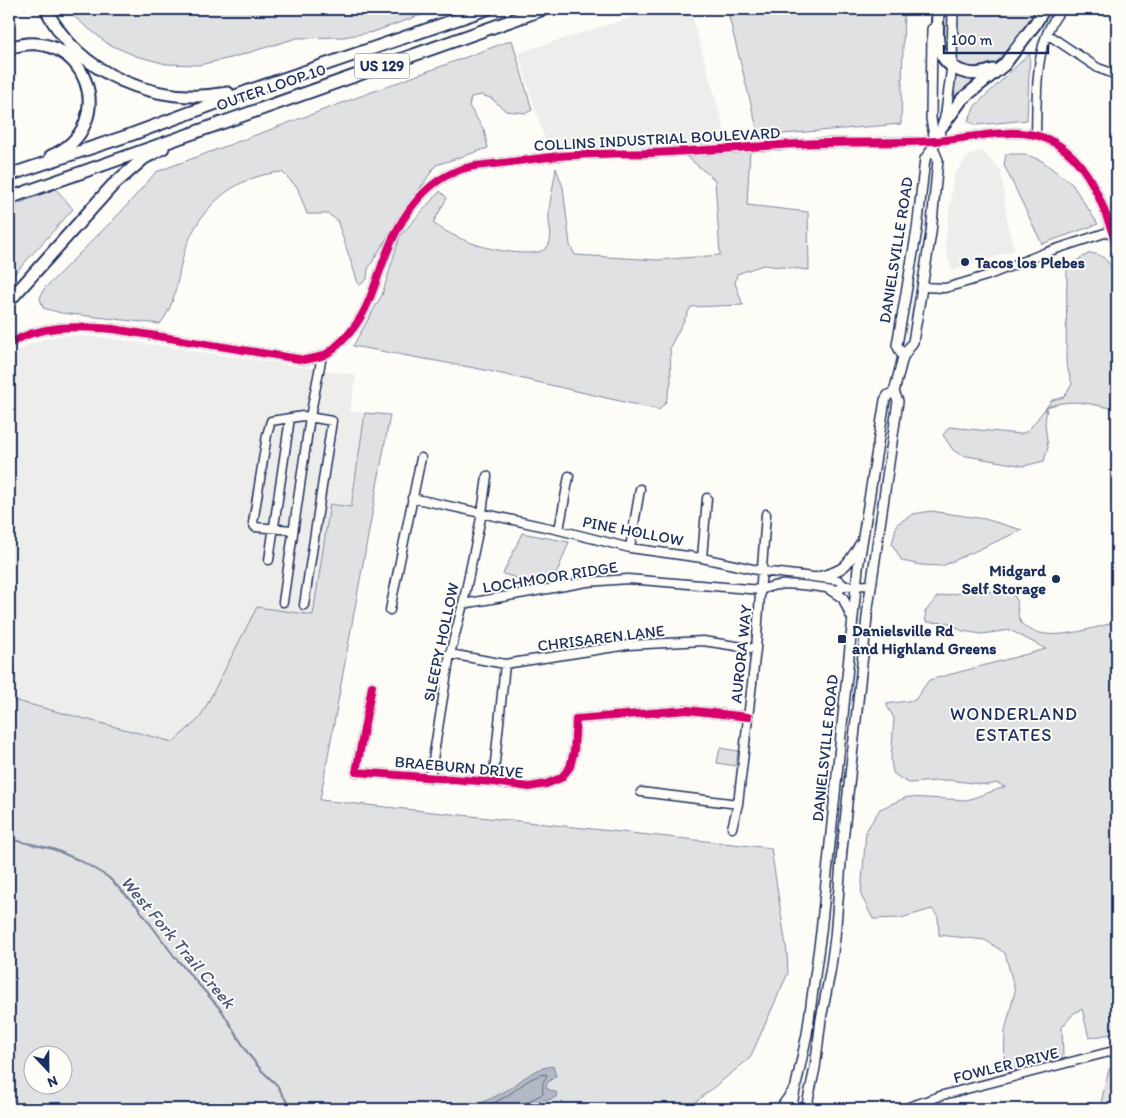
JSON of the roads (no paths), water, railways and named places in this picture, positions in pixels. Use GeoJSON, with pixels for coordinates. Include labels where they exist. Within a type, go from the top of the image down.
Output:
{"type":"FeatureCollection","features":[{"type":"Feature","properties":{"kind":"highway","name":"US 129"},"geometry":{"type":"LineString","coordinates":[[46,9],[60,33],[103,72],[146,91],[191,97],[209,97],[257,88],[487,9]]}},
{"type":"Feature","properties":{"kind":"highway","name":"OUTER LOOP 10"},"geometry":{"type":"LineString","coordinates":[[9,198],[544,9]]}},
{"type":"Feature","properties":{"kind":"highway"},"geometry":{"type":"LineString","coordinates":[[946,9],[935,15],[939,46],[943,57],[952,66],[960,71],[975,75],[983,74],[1004,65]]}},
{"type":"Feature","properties":{"kind":"highway"},"geometry":{"type":"LineString","coordinates":[[943,125],[962,98],[1004,65],[1044,9]]}},
{"type":"Feature","properties":{"kind":"highway"},"geometry":{"type":"LineString","coordinates":[[9,48],[27,43],[43,44],[66,54],[85,78],[89,97],[87,118],[75,139],[55,154],[9,175]]}},
{"type":"Feature","properties":{"kind":"highway"},"geometry":{"type":"LineString","coordinates":[[9,175],[130,135],[257,88]]}},
{"type":"Feature","properties":{"kind":"highway"},"geometry":{"type":"LineString","coordinates":[[9,300],[112,186],[143,159],[178,140],[220,122]]}},
{"type":"Feature","properties":{"kind":"main road","name":"DANIELSVILLE ROAD"},"geometry":{"type":"LineString","coordinates":[[903,357],[897,345],[916,239],[925,159],[943,125],[946,112],[952,66],[953,9]]}},
{"type":"Feature","properties":{"kind":"main road","name":"DANIELSVILLE ROAD"},"geometry":{"type":"LineString","coordinates":[[807,1105],[830,973],[836,925],[870,585],[898,402],[894,392],[903,357],[913,342],[931,233],[938,160],[931,118],[935,15]]}},
{"type":"Feature","properties":{"kind":"main road","name":"DANIELSVILLE ROAD"},"geometry":{"type":"LineString","coordinates":[[791,1109],[807,1034],[822,924],[856,585],[886,400],[888,395],[894,392]]}},
{"type":"Feature","properties":{"kind":"main road"},"geometry":{"type":"LineString","coordinates":[[818,577],[844,568],[863,540]]}},
{"type":"Feature","properties":{"kind":"main road"},"geometry":{"type":"LineString","coordinates":[[830,589],[840,595],[846,602],[852,620]]}},
{"type":"Feature","properties":{"kind":"main road"},"geometry":{"type":"LineString","coordinates":[[822,924],[836,925]]}},
{"type":"Feature","properties":{"kind":"main road"},"geometry":{"type":"LineString","coordinates":[[780,1109],[796,1086]]}},
{"type":"Feature","properties":{"kind":"main road"},"geometry":{"type":"LineString","coordinates":[[807,1105],[812,1109]]}},
{"type":"Feature","properties":{"kind":"street"},"geometry":{"type":"LineString","coordinates":[[1061,9],[1046,34],[1042,48],[1039,66],[1036,135],[1049,139],[1072,156],[1084,170],[1115,230],[1117,247]]}},
{"type":"Feature","properties":{"kind":"street"},"geometry":{"type":"LineString","coordinates":[[1046,34],[1098,68],[1117,75]]}},
{"type":"Feature","properties":{"kind":"street","name":"COLLINS INDUSTRIAL BOULEVARD"},"geometry":{"type":"LineString","coordinates":[[322,356],[331,351],[346,337],[364,312],[394,236],[416,201],[430,186],[457,170],[477,165],[576,155],[648,153],[819,143],[934,144],[1002,134],[1036,135]]}},
{"type":"Feature","properties":{"kind":"street"},"geometry":{"type":"LineString","coordinates":[[922,287],[945,288],[963,283],[989,275],[1044,253],[1115,230]]}},
{"type":"Feature","properties":{"kind":"street"},"geometry":{"type":"LineString","coordinates":[[9,344],[21,337],[41,330],[92,327],[305,360],[322,356],[310,417],[283,602]]}},
{"type":"Feature","properties":{"kind":"street"},"geometry":{"type":"LineString","coordinates":[[293,530],[273,530],[256,527],[253,523],[267,435],[271,421],[310,417],[332,422],[304,605]]}},
{"type":"Feature","properties":{"kind":"street"},"geometry":{"type":"LineString","coordinates":[[269,560],[290,418]]}},
{"type":"Feature","properties":{"kind":"street"},"geometry":{"type":"LineString","coordinates":[[390,610],[421,458]]}},
{"type":"Feature","properties":{"kind":"street"},"geometry":{"type":"LineString","coordinates":[[482,513],[487,476]]}},
{"type":"Feature","properties":{"kind":"street","name":"PINE HOLLOW"},"geometry":{"type":"LineString","coordinates":[[559,530],[569,476]]}},
{"type":"Feature","properties":{"kind":"street"},"geometry":{"type":"LineString","coordinates":[[630,548],[640,489]]}},
{"type":"Feature","properties":{"kind":"street","name":"PINE HOLLOW"},"geometry":{"type":"LineString","coordinates":[[412,498],[559,530],[630,548],[702,558],[762,571],[838,580],[845,586]]}},
{"type":"Feature","properties":{"kind":"street","name":"PINE HOLLOW"},"geometry":{"type":"LineString","coordinates":[[702,558],[707,498]]}},
{"type":"Feature","properties":{"kind":"street","name":"SLEEPY HOLLOW"},"geometry":{"type":"LineString","coordinates":[[430,778],[450,654],[463,604],[482,513]]}},
{"type":"Feature","properties":{"kind":"street"},"geometry":{"type":"LineString","coordinates":[[762,571],[766,514]]}},
{"type":"Feature","properties":{"kind":"street","name":"AURORA WAY"},"geometry":{"type":"LineString","coordinates":[[732,828],[738,804],[756,649],[762,571]]}},
{"type":"Feature","properties":{"kind":"street","name":"LOCHMOOR RIDGE"},"geometry":{"type":"LineString","coordinates":[[463,604],[587,582],[628,579],[761,590]]}},
{"type":"Feature","properties":{"kind":"street"},"geometry":{"type":"LineString","coordinates":[[761,590],[771,585],[840,590],[845,586],[870,585]]}},
{"type":"Feature","properties":{"kind":"street","name":"CHRISAREN LANE"},"geometry":{"type":"LineString","coordinates":[[450,654],[505,664],[628,645],[694,641],[756,649]]}},
{"type":"Feature","properties":{"kind":"street"},"geometry":{"type":"LineString","coordinates":[[493,782],[505,664]]}},
{"type":"Feature","properties":{"kind":"street","name":"BRAEBURN DRIVE"},"geometry":{"type":"LineString","coordinates":[[372,686],[356,772],[493,782],[529,787],[546,784],[561,778],[570,767],[574,751],[576,719],[686,710],[748,717]]}},
{"type":"Feature","properties":{"kind":"street"},"geometry":{"type":"LineString","coordinates":[[641,792],[738,804]]}},
{"type":"Feature","properties":{"kind":"street","name":"FOWLER DRIVE"},"geometry":{"type":"LineString","coordinates":[[903,1109],[943,1095],[1117,1050]]}},
{"type":"Feature","properties":{"kind":"water"},"geometry":{"type":"Polygon","coordinates":[[[553,1066],[556,1076],[547,1083],[546,1088],[557,1093],[556,1097],[549,1100],[541,1100],[524,1109],[463,1109],[500,1094],[531,1073],[553,1066]]]}},
{"type":"Feature","properties":{"kind":"waterway","name":"West Fork Trail Creek"},"geometry":{"type":"LineString","coordinates":[[9,839],[53,849],[81,861],[108,877],[137,906],[174,956],[222,1011],[249,1055],[277,1085],[291,1109]]}},
{"type":"Feature","properties":{"kind":"place","name":"Tacos los Plebes"},"geometry":{"type":"Point","coordinates":[965,262]}},
{"type":"Feature","properties":{"kind":"place","name":"Midgard Self Storage"},"geometry":{"type":"Point","coordinates":[1056,579]}},
{"type":"Feature","properties":{"kind":"place","name":"Danielsville Rd and Highland Greens"},"geometry":{"type":"Point","coordinates":[842,639]}},
{"type":"Feature","properties":{"kind":"district","name":"WONDERLAND ESTATES"},"geometry":{"type":"Point","coordinates":[1014,724]}}]}
